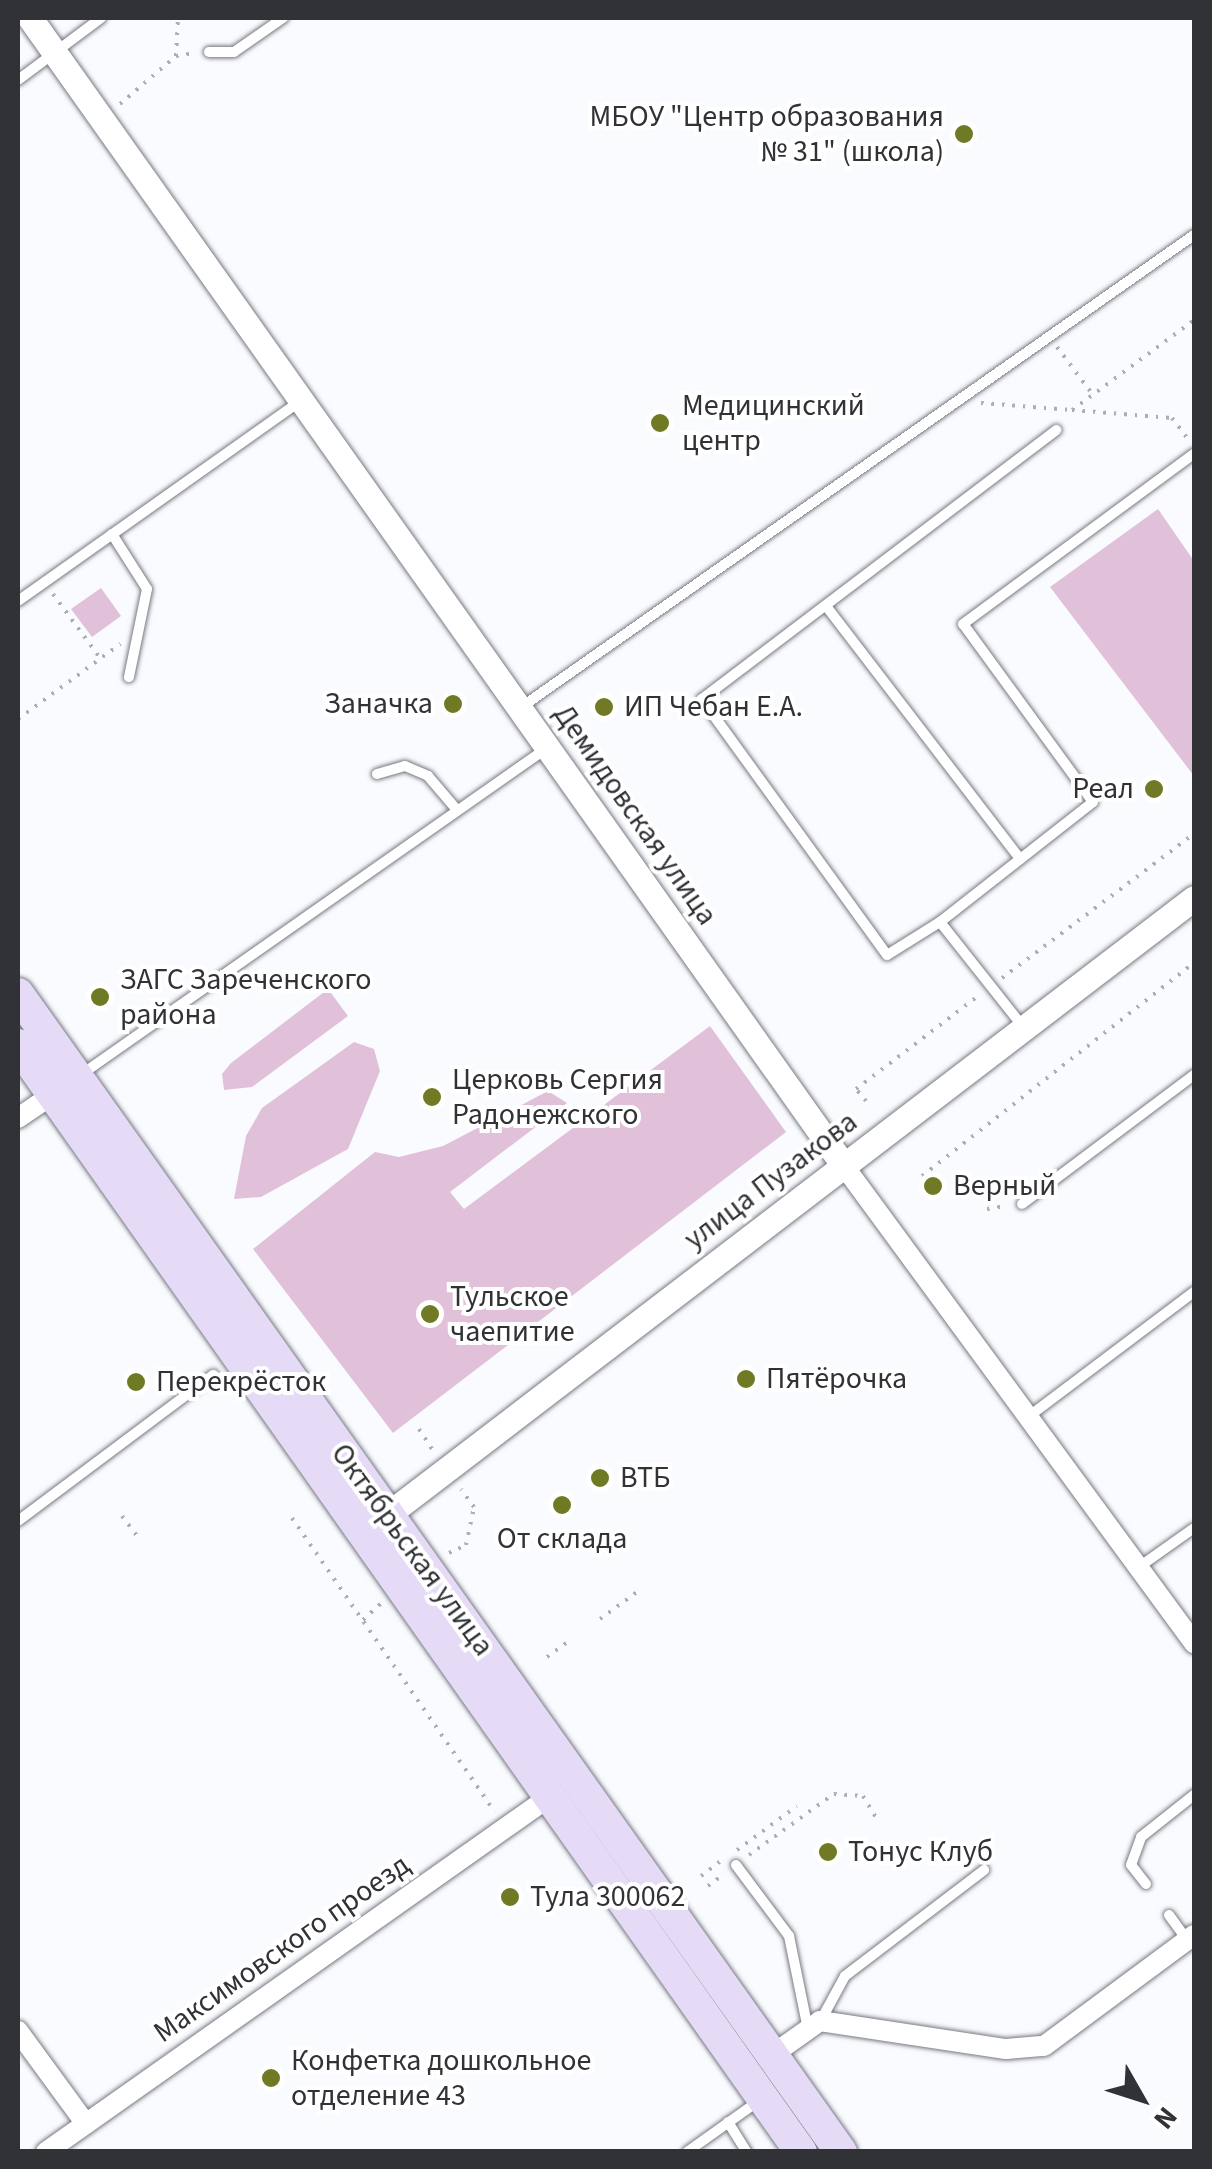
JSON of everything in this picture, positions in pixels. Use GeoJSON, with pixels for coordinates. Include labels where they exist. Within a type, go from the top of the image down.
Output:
{"type":"FeatureCollection","features":[{"type":"Feature","properties":{"kind":"main road","name":"Октябрьская улица"},"geometry":{"type":"LineString","coordinates":[[18,994],[64,1086],[345,1481],[772,2055],[789,2120]]}},
{"type":"Feature","properties":{"kind":"main road","name":"Октябрьская улица"},"geometry":{"type":"LineString","coordinates":[[18,1045],[64,1086]]}},
{"type":"Feature","properties":{"kind":"main road","name":"Октябрьская улица"},"geometry":{"type":"LineString","coordinates":[[376,1523],[552,1795],[789,2120]]}},
{"type":"Feature","properties":{"kind":"main road"},"geometry":{"type":"LineString","coordinates":[[789,2120],[841,2152]]}},
{"type":"Feature","properties":{"kind":"street","name":"Демидовская улица"},"geometry":{"type":"LineString","coordinates":[[30,18],[844,1166],[1194,1643]]}},
{"type":"Feature","properties":{"kind":"street","name":"улица Пузакова"},"geometry":{"type":"LineString","coordinates":[[376,1523],[1194,898]]}},
{"type":"Feature","properties":{"kind":"street"},"geometry":{"type":"LineString","coordinates":[[18,1118],[64,1086]]}},
{"type":"Feature","properties":{"kind":"street","name":"Максимовского проезд"},"geometry":{"type":"LineString","coordinates":[[46,2152],[552,1795]]}},
{"type":"Feature","properties":{"kind":"street"},"geometry":{"type":"LineString","coordinates":[[772,2055],[814,2025],[1026,2050],[1044,2046],[1191,1938]]}},
{"type":"Feature","properties":{"kind":"street"},"geometry":{"type":"LineString","coordinates":[[18,2031],[86,2124]]}},
{"type":"Feature","properties":{"kind":"lane"},"geometry":{"type":"LineString","coordinates":[[18,80],[101,18]]}},
{"type":"Feature","properties":{"kind":"lane"},"geometry":{"type":"LineString","coordinates":[[209,52],[234,52],[283,18]]}},
{"type":"Feature","properties":{"kind":"lane"},"geometry":{"type":"LineString","coordinates":[[520,709],[1194,235]]}},
{"type":"Feature","properties":{"kind":"lane"},"geometry":{"type":"LineString","coordinates":[[18,601],[300,401]]}},
{"type":"Feature","properties":{"kind":"lane"},"geometry":{"type":"LineString","coordinates":[[1058,430],[702,700],[887,955],[940,922],[1092,802],[962,624],[1194,451]]}},
{"type":"Feature","properties":{"kind":"lane"},"geometry":{"type":"LineString","coordinates":[[112,534],[145,578],[144,626],[129,677]]}},
{"type":"Feature","properties":{"kind":"lane"},"geometry":{"type":"LineString","coordinates":[[826,606],[1020,858]]}},
{"type":"Feature","properties":{"kind":"lane"},"geometry":{"type":"LineString","coordinates":[[64,1086],[547,748]]}},
{"type":"Feature","properties":{"kind":"lane"},"geometry":{"type":"LineString","coordinates":[[376,774],[404,766],[428,776],[457,810]]}},
{"type":"Feature","properties":{"kind":"lane"},"geometry":{"type":"LineString","coordinates":[[940,922],[1025,1028]]}},
{"type":"Feature","properties":{"kind":"lane"},"geometry":{"type":"LineString","coordinates":[[1022,1204],[1194,1075]]}},
{"type":"Feature","properties":{"kind":"lane"},"geometry":{"type":"LineString","coordinates":[[1028,1418],[1194,1292]]}},
{"type":"Feature","properties":{"kind":"lane"},"geometry":{"type":"LineString","coordinates":[[18,1521],[213,1376]]}},
{"type":"Feature","properties":{"kind":"lane"},"geometry":{"type":"LineString","coordinates":[[1138,1568],[1194,1528]]}},
{"type":"Feature","properties":{"kind":"lane"},"geometry":{"type":"LineString","coordinates":[[1146,1884],[1131,1866],[1140,1837],[1194,1795]]}},
{"type":"Feature","properties":{"kind":"lane"},"geometry":{"type":"LineString","coordinates":[[736,1864],[789,1936],[814,2025]]}},
{"type":"Feature","properties":{"kind":"lane"},"geometry":{"type":"LineString","coordinates":[[814,2025],[845,1976],[984,1870]]}},
{"type":"Feature","properties":{"kind":"lane"},"geometry":{"type":"LineString","coordinates":[[1170,1915],[1191,1938]]}},
{"type":"Feature","properties":{"kind":"lane"},"geometry":{"type":"LineString","coordinates":[[687,2152],[728,2122],[789,2120]]}},
{"type":"Feature","properties":{"kind":"lane"},"geometry":{"type":"LineString","coordinates":[[728,2122],[747,2152]]}},
{"type":"Feature","properties":{"kind":"path"},"geometry":{"type":"LineString","coordinates":[[176,56],[178,18]]}},
{"type":"Feature","properties":{"kind":"path"},"geometry":{"type":"LineString","coordinates":[[120,104],[176,56],[209,52]]}},
{"type":"Feature","properties":{"kind":"path"},"geometry":{"type":"LineString","coordinates":[[1072,410],[1194,320]]}},
{"type":"Feature","properties":{"kind":"path"},"geometry":{"type":"LineString","coordinates":[[1051,338],[1093,395]]}},
{"type":"Feature","properties":{"kind":"path"},"geometry":{"type":"LineString","coordinates":[[962,401],[1172,418],[1194,451]]}},
{"type":"Feature","properties":{"kind":"path"},"geometry":{"type":"LineString","coordinates":[[44,582],[100,658]]}},
{"type":"Feature","properties":{"kind":"path"},"geometry":{"type":"LineString","coordinates":[[18,719],[144,626]]}},
{"type":"Feature","properties":{"kind":"path"},"geometry":{"type":"LineString","coordinates":[[866,1102],[856,1089],[1194,834]]}},
{"type":"Feature","properties":{"kind":"path"},"geometry":{"type":"LineString","coordinates":[[922,1176],[1194,963]]}},
{"type":"Feature","properties":{"kind":"path"},"geometry":{"type":"LineString","coordinates":[[987,1209],[1022,1204]]}},
{"type":"Feature","properties":{"kind":"path"},"geometry":{"type":"LineString","coordinates":[[419,1428],[432,1448]]}},
{"type":"Feature","properties":{"kind":"path"},"geometry":{"type":"LineString","coordinates":[[436,1558],[466,1545],[474,1506],[461,1489]]}},
{"type":"Feature","properties":{"kind":"path"},"geometry":{"type":"LineString","coordinates":[[122,1516],[137,1536]]}},
{"type":"Feature","properties":{"kind":"path"},"geometry":{"type":"LineString","coordinates":[[292,1518],[506,1828]]}},
{"type":"Feature","properties":{"kind":"path"},"geometry":{"type":"LineString","coordinates":[[600,1618],[641,1588]]}},
{"type":"Feature","properties":{"kind":"path"},"geometry":{"type":"LineString","coordinates":[[363,1620],[392,1593]]}},
{"type":"Feature","properties":{"kind":"path"},"geometry":{"type":"LineString","coordinates":[[548,1657],[569,1641]]}},
{"type":"Feature","properties":{"kind":"path"},"geometry":{"type":"LineString","coordinates":[[708,1886],[834,1794],[863,1796],[879,1823]]}},
{"type":"Feature","properties":{"kind":"path"},"geometry":{"type":"LineString","coordinates":[[701,1876],[798,1806]]}},
{"type":"Feature","properties":{"kind":"shaded area"},"geometry":{"type":"Polygon","coordinates":[[[1158,509],[1194,561],[1194,776],[1050,587],[1158,509]]]}},
{"type":"Feature","properties":{"kind":"shaded area"},"geometry":{"type":"Polygon","coordinates":[[[101,588],[121,616],[92,637],[71,609],[101,588]]]}},
{"type":"Feature","properties":{"kind":"shaded area"},"geometry":{"type":"Polygon","coordinates":[[[328,989],[348,1016],[252,1087],[224,1090],[222,1074],[231,1063],[328,989]]]}},
{"type":"Feature","properties":{"kind":"shaded area"},"geometry":{"type":"Polygon","coordinates":[[[710,1026],[786,1132],[393,1433],[253,1249],[375,1152],[399,1157],[443,1146],[548,1091],[567,1103],[450,1192],[464,1209],[710,1026]]]}},
{"type":"Feature","properties":{"kind":"shaded area"},"geometry":{"type":"Polygon","coordinates":[[[354,1042],[374,1049],[380,1071],[348,1149],[261,1197],[234,1199],[246,1136],[262,1108],[354,1042]]]}},
{"type":"Feature","properties":{"kind":"place","name":"МБОУ \"Центр образования № 31\" (школа)"},"geometry":{"type":"Point","coordinates":[964,134]}},
{"type":"Feature","properties":{"kind":"place","name":"Медицинский центр"},"geometry":{"type":"Point","coordinates":[660,423]}},
{"type":"Feature","properties":{"kind":"place","name":"Заначка"},"geometry":{"type":"Point","coordinates":[453,704]}},
{"type":"Feature","properties":{"kind":"place","name":"ИП Чебан Е.А."},"geometry":{"type":"Point","coordinates":[604,707]}},
{"type":"Feature","properties":{"kind":"place","name":"Реал"},"geometry":{"type":"Point","coordinates":[1154,789]}},
{"type":"Feature","properties":{"kind":"place","name":"ЗАГС Зареченского района"},"geometry":{"type":"Point","coordinates":[100,997]}},
{"type":"Feature","properties":{"kind":"place","name":"Церковь Сергия Радонежского"},"geometry":{"type":"Point","coordinates":[432,1097]}},
{"type":"Feature","properties":{"kind":"place","name":"Верный"},"geometry":{"type":"Point","coordinates":[933,1186]}},
{"type":"Feature","properties":{"kind":"place","name":"Тульское чаепитие"},"geometry":{"type":"Point","coordinates":[430,1314]}},
{"type":"Feature","properties":{"kind":"place","name":"Пятёрочка"},"geometry":{"type":"Point","coordinates":[746,1379]}},
{"type":"Feature","properties":{"kind":"place","name":"Перекрёсток"},"geometry":{"type":"Point","coordinates":[136,1382]}},
{"type":"Feature","properties":{"kind":"place","name":"ВТБ"},"geometry":{"type":"Point","coordinates":[600,1478]}},
{"type":"Feature","properties":{"kind":"place","name":"От склада"},"geometry":{"type":"Point","coordinates":[562,1505]}},
{"type":"Feature","properties":{"kind":"place","name":"Тонус Клуб"},"geometry":{"type":"Point","coordinates":[828,1852]}},
{"type":"Feature","properties":{"kind":"place","name":"Тула 300062"},"geometry":{"type":"Point","coordinates":[510,1897]}},
{"type":"Feature","properties":{"kind":"place","name":"Конфетка дошкольное отделение 43"},"geometry":{"type":"Point","coordinates":[271,2078]}}]}
